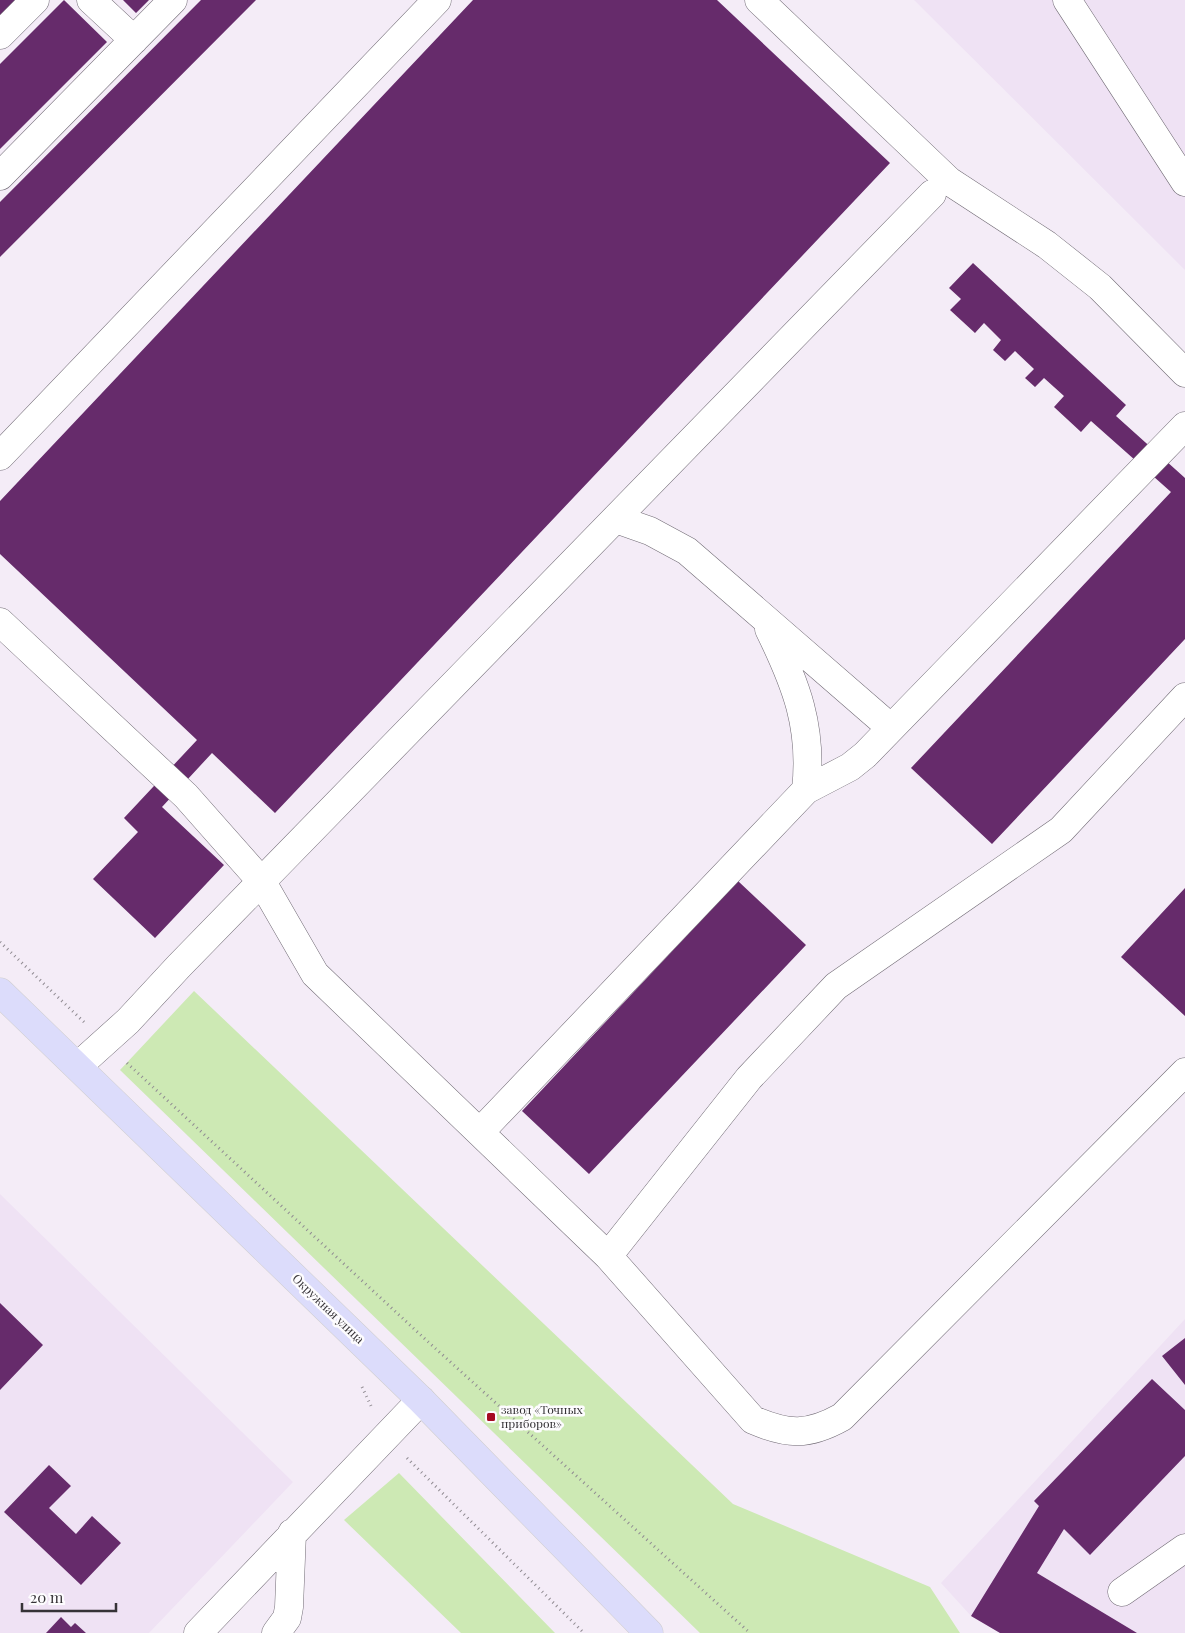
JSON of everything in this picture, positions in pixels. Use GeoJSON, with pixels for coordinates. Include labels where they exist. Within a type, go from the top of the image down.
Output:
{"type":"FeatureCollection","features":[{"type":"Feature","properties":{"kind":"main road","name":"Окружная улица"},"geometry":{"type":"LineString","coordinates":[[0,992],[422,1400],[648,1633]]}},
{"type":"Feature","properties":{"kind":"lane"},"geometry":{"type":"LineString","coordinates":[[0,35],[35,0]]}},
{"type":"Feature","properties":{"kind":"lane"},"geometry":{"type":"LineString","coordinates":[[91,0],[134,40]]}},
{"type":"Feature","properties":{"kind":"lane"},"geometry":{"type":"LineString","coordinates":[[0,176],[173,0]]}},
{"type":"Feature","properties":{"kind":"lane"},"geometry":{"type":"LineString","coordinates":[[0,456],[438,0]]}},
{"type":"Feature","properties":{"kind":"lane"},"geometry":{"type":"LineString","coordinates":[[759,0],[949,180],[1048,245],[1100,287],[1185,373]]}},
{"type":"Feature","properties":{"kind":"lane"},"geometry":{"type":"LineString","coordinates":[[1067,0],[1185,182]]}},
{"type":"Feature","properties":{"kind":"lane"},"geometry":{"type":"LineString","coordinates":[[78,1066],[128,1021],[179,966],[932,194]]}},
{"type":"Feature","properties":{"kind":"lane"},"geometry":{"type":"LineString","coordinates":[[480,1132],[806,790],[850,767],[865,755],[1185,426]]}},
{"type":"Feature","properties":{"kind":"lane"},"geometry":{"type":"LineString","coordinates":[[616,519],[650,531],[687,551],[717,575],[764,620],[891,728]]}},
{"type":"Feature","properties":{"kind":"lane"},"geometry":{"type":"LineString","coordinates":[[764,620],[788,669],[802,706],[808,748],[806,790]]}},
{"type":"Feature","properties":{"kind":"lane"},"geometry":{"type":"LineString","coordinates":[[0,622],[186,796],[262,882],[315,974],[608,1256],[753,1420],[773,1429],[796,1432],[822,1429],[842,1417],[1185,1072]]}},
{"type":"Feature","properties":{"kind":"lane"},"geometry":{"type":"LineString","coordinates":[[608,1256],[748,1078],[836,986],[1061,830],[1185,697]]}},
{"type":"Feature","properties":{"kind":"lane"},"geometry":{"type":"LineString","coordinates":[[198,1633],[292,1533],[422,1400]]}},
{"type":"Feature","properties":{"kind":"lane"},"geometry":{"type":"LineString","coordinates":[[288,1628],[292,1533]]}},
{"type":"Feature","properties":{"kind":"lane"},"geometry":{"type":"LineString","coordinates":[[1122,1592],[1185,1548]]}},
{"type":"Feature","properties":{"kind":"path"},"geometry":{"type":"LineString","coordinates":[[0,942],[425,1339],[750,1633]]}},
{"type":"Feature","properties":{"kind":"path"},"geometry":{"type":"LineString","coordinates":[[386,1437],[584,1633]]}},
{"type":"Feature","properties":{"kind":"shaded area"},"geometry":{"type":"Polygon","coordinates":[[[914,0],[1185,0],[1185,270],[914,0]]]}},
{"type":"Feature","properties":{"kind":"shaded area"},"geometry":{"type":"Polygon","coordinates":[[[0,1194],[293,1482],[149,1633],[0,1633],[0,1194]]]}},
{"type":"Feature","properties":{"kind":"shaded area"},"geometry":{"type":"Polygon","coordinates":[[[1185,1319],[1185,1633],[1000,1633],[971,1616],[941,1583],[1185,1319]]]}},
{"type":"Feature","properties":{"kind":"green space"},"geometry":{"type":"Polygon","coordinates":[[[194,991],[733,1504],[930,1587],[960,1633],[700,1633],[120,1070],[194,991]]]}},
{"type":"Feature","properties":{"kind":"green space"},"geometry":{"type":"Polygon","coordinates":[[[399,1473],[555,1633],[461,1633],[344,1520],[399,1473]]]}},
{"type":"Feature","properties":{"kind":"building"},"geometry":{"type":"Polygon","coordinates":[[[0,0],[18,0],[0,18],[0,0]]]}},
{"type":"Feature","properties":{"kind":"building"},"geometry":{"type":"Polygon","coordinates":[[[64,0],[107,42],[0,149],[0,64],[64,0]]]}},
{"type":"Feature","properties":{"kind":"building"},"geometry":{"type":"Polygon","coordinates":[[[123,0],[149,0],[136,13],[123,0]]]}},
{"type":"Feature","properties":{"kind":"building"},"geometry":{"type":"Polygon","coordinates":[[[201,0],[256,0],[0,257],[0,202],[201,0]]]}},
{"type":"Feature","properties":{"kind":"building"},"geometry":{"type":"Polygon","coordinates":[[[473,0],[717,0],[890,163],[275,813],[212,753],[162,807],[224,865],[155,938],[93,879],[138,832],[124,818],[197,740],[0,554],[0,501],[473,0]]]}},
{"type":"Feature","properties":{"kind":"building"},"geometry":{"type":"Polygon","coordinates":[[[973,263],[1126,405],[1116,416],[1185,478],[1185,639],[992,844],[911,768],[1171,492],[1091,421],[1081,432],[1054,407],[1064,396],[1044,378],[1035,387],[1025,378],[1034,369],[1015,351],[1005,361],[993,350],[1001,340],[984,323],[975,333],[950,310],[961,299],[949,288],[973,263]]]}},
{"type":"Feature","properties":{"kind":"building"},"geometry":{"type":"Polygon","coordinates":[[[738,881],[806,945],[589,1174],[522,1111],[738,881]]]}},
{"type":"Feature","properties":{"kind":"building"},"geometry":{"type":"Polygon","coordinates":[[[1185,888],[1185,1016],[1121,957],[1185,888]]]}},
{"type":"Feature","properties":{"kind":"building"},"geometry":{"type":"Polygon","coordinates":[[[0,1303],[43,1345],[0,1390],[0,1303]]]}},
{"type":"Feature","properties":{"kind":"building"},"geometry":{"type":"Polygon","coordinates":[[[1185,1338],[1185,1385],[1162,1356],[1185,1338]]]}},
{"type":"Feature","properties":{"kind":"building"},"geometry":{"type":"Polygon","coordinates":[[[1152,1379],[1185,1410],[1185,1456],[1090,1555],[1064,1529],[1037,1573],[1137,1633],[1000,1633],[971,1616],[1039,1506],[1034,1501],[1152,1379]]]}},
{"type":"Feature","properties":{"kind":"building"},"geometry":{"type":"Polygon","coordinates":[[[49,1465],[71,1486],[49,1508],[76,1534],[92,1516],[121,1543],[81,1585],[4,1512],[49,1465]]]}},
{"type":"Feature","properties":{"kind":"building"},"geometry":{"type":"Polygon","coordinates":[[[61,1617],[71,1627],[75,1623],[86,1633],[46,1633],[61,1617]]]}},
{"type":"Feature","properties":{"kind":"place","name":"завод «Точных приборов»"},"geometry":{"type":"Point","coordinates":[491,1417]}}]}
